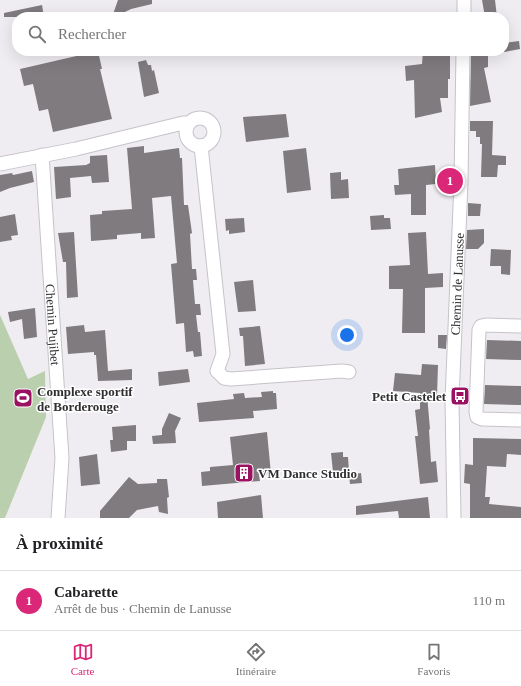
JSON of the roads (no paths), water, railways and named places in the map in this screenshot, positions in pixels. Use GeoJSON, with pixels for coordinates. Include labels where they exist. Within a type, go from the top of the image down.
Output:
{"type":"FeatureCollection","features":[{"type":"Feature","properties":{"kind":"street"},"geometry":{"type":"LineString","coordinates":[[464,0],[464,12]]}},
{"type":"Feature","properties":{"kind":"street","name":"Chemin de Lanusse"},"geometry":{"type":"LineString","coordinates":[[454,518],[452,400],[461,182],[463,56]]}},
{"type":"Feature","properties":{"kind":"street"},"geometry":{"type":"LineString","coordinates":[[201,118],[213,125],[214,134],[210,142],[201,146],[192,143],[186,132],[193,120],[201,118]]}},
{"type":"Feature","properties":{"kind":"street"},"geometry":{"type":"LineString","coordinates":[[0,164],[76,149],[183,123],[190,123]]}},
{"type":"Feature","properties":{"kind":"street"},"geometry":{"type":"LineString","coordinates":[[201,146],[223,354],[217,372],[224,378],[231,379],[342,371],[349,372]]}},
{"type":"Feature","properties":{"kind":"street","name":"Chemin Pujibet"},"geometry":{"type":"LineString","coordinates":[[42,155],[62,458],[58,518]]}},
{"type":"Feature","properties":{"kind":"street"},"geometry":{"type":"LineString","coordinates":[[521,326],[481,326],[479,330],[476,412],[477,418],[482,419],[521,420]]}},
{"type":"Feature","properties":{"kind":"place","name":"Cabarette"},"geometry":{"type":"Point","coordinates":[450,181]}},
{"type":"Feature","properties":{"kind":"place","name":"Petit Castelet"},"geometry":{"type":"Point","coordinates":[460,396]}},
{"type":"Feature","properties":{"kind":"place","name":"Complexe sportif de Borderouge"},"geometry":{"type":"Point","coordinates":[23,398]}},
{"type":"Feature","properties":{"kind":"place","name":"VM Dance Studio"},"geometry":{"type":"Point","coordinates":[244,473]}}]}
